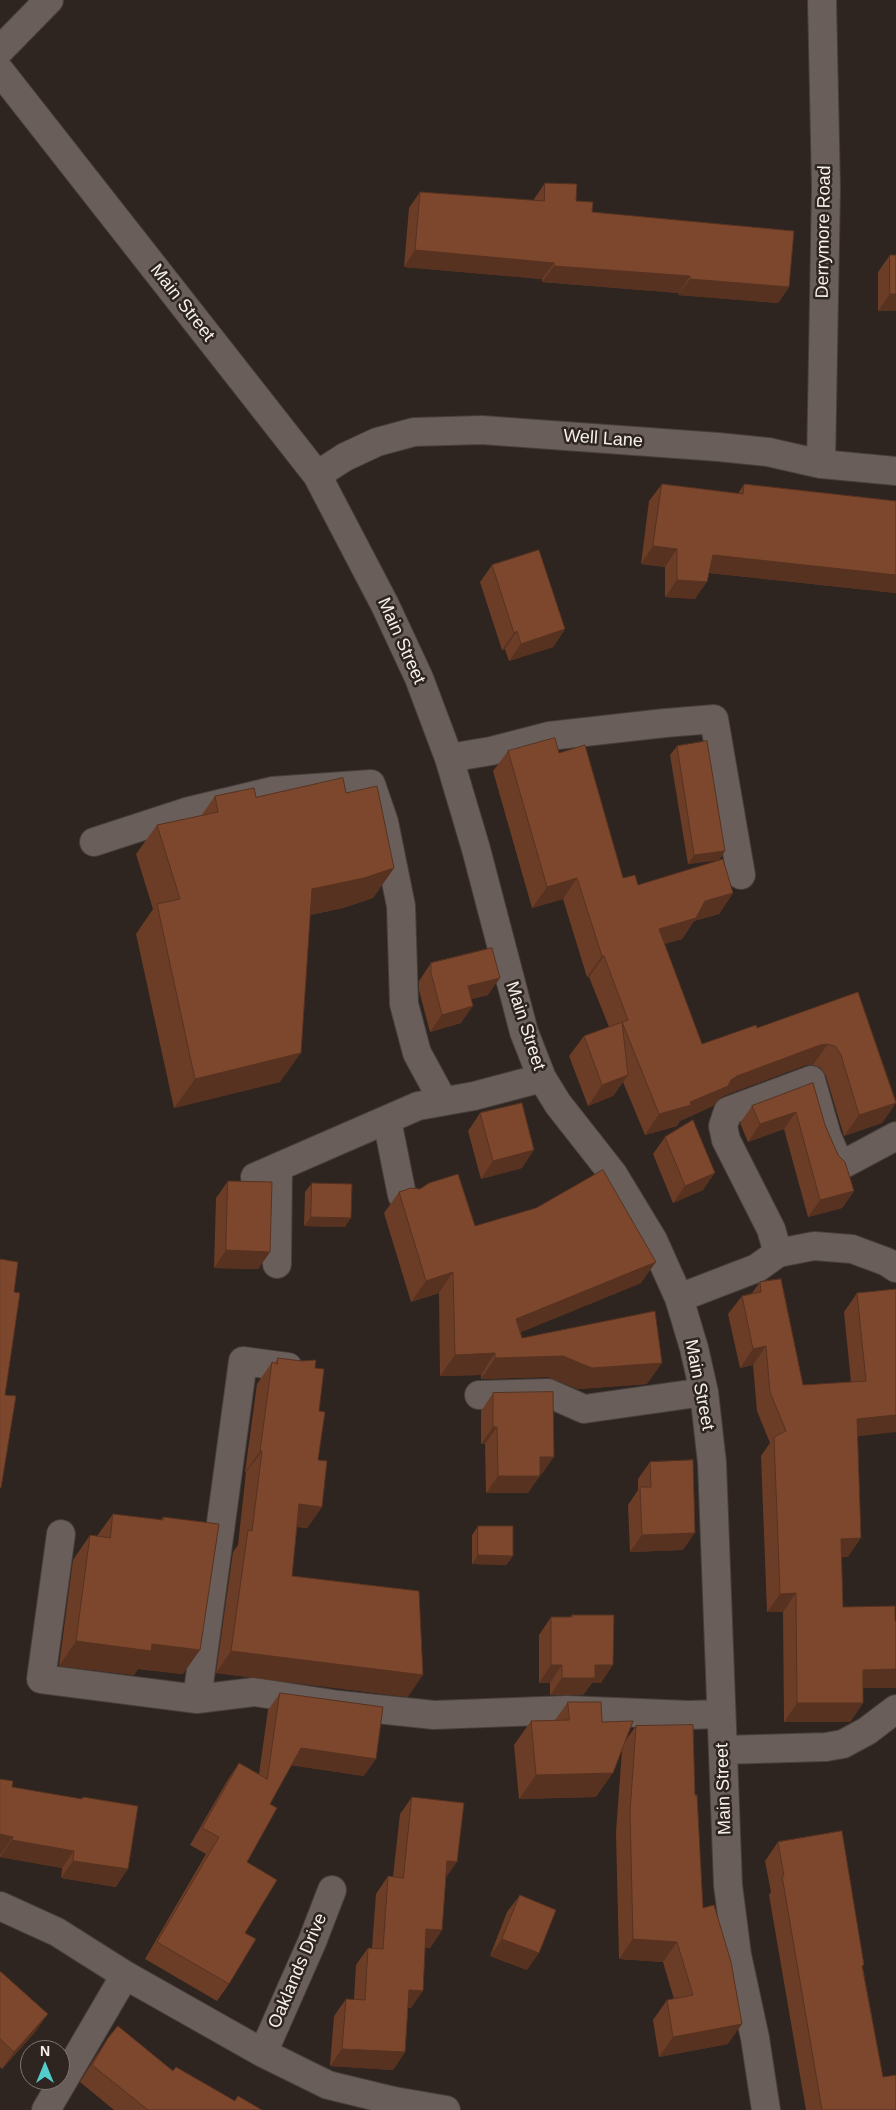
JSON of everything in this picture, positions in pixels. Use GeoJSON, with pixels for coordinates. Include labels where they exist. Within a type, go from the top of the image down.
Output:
{"type":"FeatureCollection","features":[{"type":"Feature","properties":{"kind":"street"},"geometry":{"type":"LineString","coordinates":[[0,50],[49,0]]}},
{"type":"Feature","properties":{"kind":"street","name":"Derrymore Road"},"geometry":{"type":"LineString","coordinates":[[821,464],[826,188],[822,0]]}},
{"type":"Feature","properties":{"kind":"street","name":"Main Street"},"geometry":{"type":"LineString","coordinates":[[0,72],[317,475],[386,605],[419,678],[449,758],[476,849],[524,1032],[542,1078],[558,1104],[613,1174],[653,1240],[680,1298],[704,1392],[712,1463],[728,1884],[737,1955],[756,2046],[766,2110]]}},
{"type":"Feature","properties":{"kind":"street","name":"Well Lane"},"geometry":{"type":"LineString","coordinates":[[317,475],[345,457],[387,440],[414,432],[482,430],[718,447],[768,452],[821,464],[896,471]]}},
{"type":"Feature","properties":{"kind":"street"},"geometry":{"type":"LineString","coordinates":[[449,758],[491,751],[549,736],[714,719],[741,875]]}},
{"type":"Feature","properties":{"kind":"street"},"geometry":{"type":"LineString","coordinates":[[94,842],[189,811],[272,791],[371,784],[384,822],[401,906],[404,1004],[417,1053],[443,1101]]}},
{"type":"Feature","properties":{"kind":"street"},"geometry":{"type":"LineString","coordinates":[[276,1264],[267,1172],[418,1106],[474,1096],[542,1078]]}},
{"type":"Feature","properties":{"kind":"street"},"geometry":{"type":"LineString","coordinates":[[778,1253],[772,1229],[726,1140],[723,1126],[728,1111],[811,1080],[827,1136],[840,1166],[896,1136]]}},
{"type":"Feature","properties":{"kind":"street"},"geometry":{"type":"LineString","coordinates":[[387,1120],[402,1195]]}},
{"type":"Feature","properties":{"kind":"street"},"geometry":{"type":"LineString","coordinates":[[680,1298],[757,1268],[778,1253],[814,1246],[852,1249],[887,1262],[896,1268]]}},
{"type":"Feature","properties":{"kind":"street"},"geometry":{"type":"LineString","coordinates":[[196,1700],[243,1361],[288,1367]]}},
{"type":"Feature","properties":{"kind":"street"},"geometry":{"type":"LineString","coordinates":[[479,1395],[548,1393],[584,1408],[704,1392]]}},
{"type":"Feature","properties":{"kind":"street"},"geometry":{"type":"LineString","coordinates":[[61,1534],[41,1679],[196,1700],[254,1692],[349,1706],[434,1715],[567,1710],[689,1715],[722,1714]]}},
{"type":"Feature","properties":{"kind":"street"},"geometry":{"type":"LineString","coordinates":[[723,1750],[826,1747],[843,1744],[867,1731],[896,1709]]}},
{"type":"Feature","properties":{"kind":"street","name":"Oaklands Drive"},"geometry":{"type":"LineString","coordinates":[[263,2053],[312,1942],[332,1890]]}},
{"type":"Feature","properties":{"kind":"street","name":"Oaklands Drive"},"geometry":{"type":"LineString","coordinates":[[0,1906],[57,1932],[125,1975],[263,2053],[328,2085],[393,2105],[446,2110]]}},
{"type":"Feature","properties":{"kind":"street"},"geometry":{"type":"LineString","coordinates":[[46,2110],[125,1975]]}},
{"type":"Feature","properties":{"kind":"building"},"geometry":{"type":"Polygon","coordinates":[[[545,183],[577,184],[576,201],[593,202],[592,212],[794,231],[789,287],[690,279],[690,276],[554,266],[554,263],[415,250],[420,192],[544,201],[545,183]]]}},
{"type":"Feature","properties":{"kind":"building"},"geometry":{"type":"Polygon","coordinates":[[[890,255],[896,255],[896,294],[890,294],[890,255]]]}},
{"type":"Feature","properties":{"kind":"building"},"geometry":{"type":"Polygon","coordinates":[[[662,484],[743,494],[744,484],[896,501],[896,575],[713,555],[707,582],[677,580],[677,549],[653,546],[662,484]]]}},
{"type":"Feature","properties":{"kind":"building"},"geometry":{"type":"Polygon","coordinates":[[[539,550],[565,629],[521,644],[517,631],[514,633],[492,565],[539,550]]]}},
{"type":"Feature","properties":{"kind":"building"},"geometry":{"type":"Polygon","coordinates":[[[555,738],[559,753],[585,745],[623,878],[635,875],[638,885],[723,859],[733,893],[705,901],[696,918],[659,929],[702,1044],[756,1025],[757,1028],[858,992],[896,1103],[859,1115],[841,1055],[836,1047],[828,1044],[820,1045],[737,1076],[731,1080],[728,1086],[690,1102],[691,1105],[659,1114],[622,1022],[628,1020],[604,956],[602,956],[577,878],[547,887],[508,751],[555,738]]]}},
{"type":"Feature","properties":{"kind":"building"},"geometry":{"type":"Polygon","coordinates":[[[707,741],[725,851],[694,855],[677,746],[707,741]]]}},
{"type":"Feature","properties":{"kind":"building"},"geometry":{"type":"Polygon","coordinates":[[[343,778],[346,793],[377,786],[394,868],[364,878],[312,889],[301,1053],[195,1079],[157,904],[180,899],[157,825],[218,812],[215,796],[254,788],[256,797],[343,778]]]}},
{"type":"Feature","properties":{"kind":"building"},"geometry":{"type":"Polygon","coordinates":[[[492,948],[500,978],[468,986],[473,1006],[442,1015],[431,973],[431,963],[492,948]]]}},
{"type":"Feature","properties":{"kind":"building"},"geometry":{"type":"Polygon","coordinates":[[[622,1022],[628,1075],[602,1085],[584,1036],[622,1022]]]}},
{"type":"Feature","properties":{"kind":"building"},"geometry":{"type":"Polygon","coordinates":[[[813,1083],[825,1125],[838,1155],[845,1162],[854,1191],[820,1200],[796,1112],[760,1124],[752,1106],[813,1083]]]}},
{"type":"Feature","properties":{"kind":"building"},"geometry":{"type":"Polygon","coordinates":[[[522,1103],[534,1150],[493,1161],[480,1113],[522,1103]]]}},
{"type":"Feature","properties":{"kind":"building"},"geometry":{"type":"Polygon","coordinates":[[[693,1120],[715,1173],[685,1186],[665,1137],[693,1120]]]}},
{"type":"Feature","properties":{"kind":"building"},"geometry":{"type":"Polygon","coordinates":[[[603,1170],[656,1262],[516,1319],[522,1338],[655,1311],[662,1363],[592,1368],[563,1356],[495,1358],[495,1353],[455,1355],[453,1272],[426,1281],[399,1192],[411,1188],[420,1189],[429,1183],[458,1174],[475,1226],[536,1208],[603,1170]]]}},
{"type":"Feature","properties":{"kind":"building"},"geometry":{"type":"Polygon","coordinates":[[[228,1181],[272,1182],[270,1252],[226,1250],[228,1181]]]}},
{"type":"Feature","properties":{"kind":"building"},"geometry":{"type":"Polygon","coordinates":[[[312,1183],[352,1184],[351,1218],[311,1217],[312,1183]]]}},
{"type":"Feature","properties":{"kind":"building"},"geometry":{"type":"Polygon","coordinates":[[[0,1259],[18,1262],[14,1292],[20,1293],[5,1395],[16,1396],[1,1488],[0,1488],[0,1259]]]}},
{"type":"Feature","properties":{"kind":"building"},"geometry":{"type":"Polygon","coordinates":[[[781,1279],[803,1385],[866,1381],[857,1293],[896,1289],[896,1415],[857,1419],[861,1538],[841,1539],[843,1607],[895,1606],[896,1669],[863,1670],[863,1703],[797,1703],[796,1593],[780,1594],[774,1437],[786,1431],[770,1392],[766,1346],[753,1349],[742,1296],[761,1292],[760,1282],[781,1279]]]}},
{"type":"Feature","properties":{"kind":"building"},"geometry":{"type":"Polygon","coordinates":[[[278,1358],[301,1361],[316,1360],[315,1368],[324,1369],[319,1411],[325,1412],[318,1460],[327,1461],[322,1507],[299,1504],[292,1576],[419,1591],[423,1675],[231,1651],[248,1530],[252,1531],[272,1362],[277,1364],[278,1358]]]}},
{"type":"Feature","properties":{"kind":"building"},"geometry":{"type":"Polygon","coordinates":[[[553,1392],[554,1457],[540,1457],[540,1476],[498,1476],[497,1427],[493,1427],[493,1393],[553,1392]]]}},
{"type":"Feature","properties":{"kind":"building"},"geometry":{"type":"Polygon","coordinates":[[[693,1460],[695,1533],[642,1535],[640,1487],[651,1487],[650,1462],[693,1460]]]}},
{"type":"Feature","properties":{"kind":"building"},"geometry":{"type":"Polygon","coordinates":[[[113,1514],[163,1520],[163,1517],[219,1524],[200,1650],[152,1644],[151,1651],[76,1641],[90,1535],[110,1538],[113,1514]]]}},
{"type":"Feature","properties":{"kind":"building"},"geometry":{"type":"Polygon","coordinates":[[[478,1526],[513,1526],[513,1556],[478,1555],[478,1526]]]}},
{"type":"Feature","properties":{"kind":"building"},"geometry":{"type":"Polygon","coordinates":[[[572,1615],[614,1615],[613,1665],[595,1665],[595,1678],[562,1678],[562,1665],[551,1665],[551,1617],[572,1617],[572,1615]]]}},
{"type":"Feature","properties":{"kind":"building"},"geometry":{"type":"Polygon","coordinates":[[[280,1693],[383,1707],[376,1759],[301,1748],[270,1804],[277,1808],[247,1862],[277,1880],[245,1933],[256,1939],[229,1984],[157,1942],[219,1837],[202,1828],[239,1763],[267,1779],[280,1693]]]}},
{"type":"Feature","properties":{"kind":"building"},"geometry":{"type":"Polygon","coordinates":[[[568,1702],[601,1702],[602,1722],[633,1721],[613,1773],[536,1775],[531,1721],[569,1720],[568,1702]]]}},
{"type":"Feature","properties":{"kind":"building"},"geometry":{"type":"Polygon","coordinates":[[[693,1725],[695,1795],[697,1795],[703,1908],[714,1905],[731,1962],[742,2024],[673,2037],[667,2000],[693,1995],[677,1942],[633,1939],[630,1812],[636,1726],[693,1725]]]}},
{"type":"Feature","properties":{"kind":"building"},"geometry":{"type":"Polygon","coordinates":[[[0,1779],[13,1781],[12,1787],[138,1806],[128,1869],[73,1861],[74,1851],[12,1840],[13,1837],[0,1834],[0,1779]]]}},
{"type":"Feature","properties":{"kind":"building"},"geometry":{"type":"Polygon","coordinates":[[[412,1797],[464,1803],[457,1862],[447,1861],[442,1930],[426,1929],[423,1991],[409,1990],[405,2052],[342,2049],[346,1999],[365,2000],[368,1948],[383,1949],[388,1876],[403,1878],[412,1797]]]}},
{"type":"Feature","properties":{"kind":"building"},"geometry":{"type":"Polygon","coordinates":[[[842,1831],[864,1965],[862,1966],[883,2077],[896,2075],[896,2110],[822,2110],[782,1876],[784,1876],[778,1842],[842,1831]]]}},
{"type":"Feature","properties":{"kind":"building"},"geometry":{"type":"Polygon","coordinates":[[[520,1895],[556,1910],[539,1953],[502,1939],[520,1895]]]}},
{"type":"Feature","properties":{"kind":"building"},"geometry":{"type":"Polygon","coordinates":[[[0,1971],[48,2014],[25,2040],[20,2040],[20,2045],[14,2052],[0,2039],[0,1971]]]}},
{"type":"Feature","properties":{"kind":"building"},"geometry":{"type":"Polygon","coordinates":[[[118,2026],[173,2071],[176,2067],[235,2101],[238,2096],[262,2110],[148,2110],[92,2065],[108,2038],[118,2026]]]}}]}
